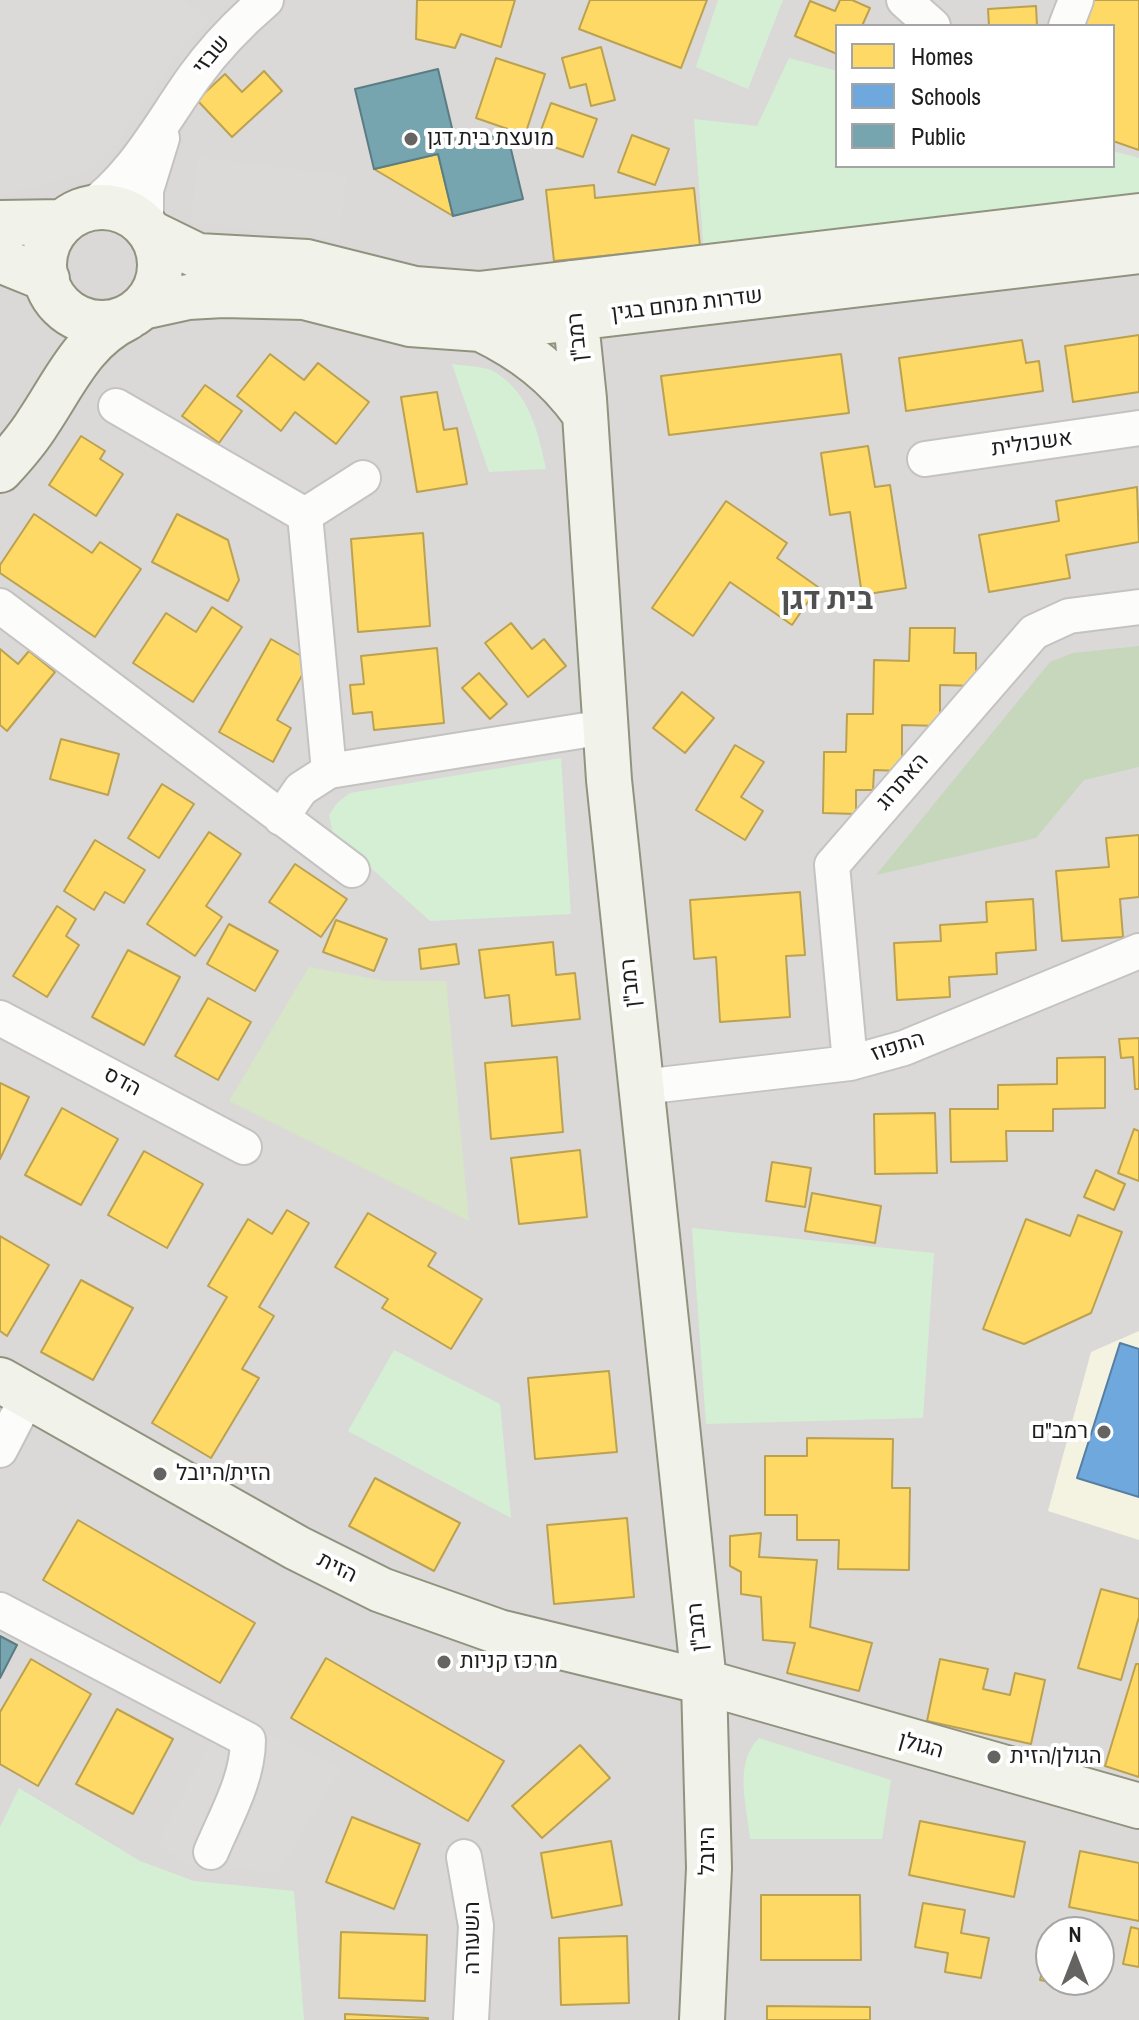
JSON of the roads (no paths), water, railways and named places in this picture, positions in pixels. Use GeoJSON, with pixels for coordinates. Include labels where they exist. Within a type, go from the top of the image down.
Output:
{"type":"FeatureCollection","features":[{"type":"Feature","properties":{"kind":"street"},"geometry":{"type":"LineString","coordinates":[[904,0],[931,24]]}},
{"type":"Feature","properties":{"kind":"street"},"geometry":{"type":"LineString","coordinates":[[1067,24],[1076,0]]}},
{"type":"Feature","properties":{"kind":"street","name":"שבזי"},"geometry":{"type":"LineString","coordinates":[[74,216],[104,197],[169,118],[220,43],[253,4]]}},
{"type":"Feature","properties":{"kind":"street","name":"שבזי"},"geometry":{"type":"LineString","coordinates":[[148,231],[146,190],[169,118]]}},
{"type":"Feature","properties":{"kind":"street"},"geometry":{"type":"LineString","coordinates":[[0,223],[74,216],[99,207],[120,210],[148,231],[159,252],[160,272],[154,291],[134,312],[109,326],[79,358],[39,422],[0,470]]}},
{"type":"Feature","properties":{"kind":"street"},"geometry":{"type":"LineString","coordinates":[[39,422],[56,331],[45,254],[74,216]]}},
{"type":"Feature","properties":{"kind":"street","name":"שדרות מנחם בגין"},"geometry":{"type":"LineString","coordinates":[[134,312],[188,297],[304,297],[410,324],[481,329],[574,300],[1139,216]]}},
{"type":"Feature","properties":{"kind":"street","name":"שדרות מנחם בגין"},"geometry":{"type":"LineString","coordinates":[[148,231],[198,256],[307,262],[415,289],[574,300],[1139,251]]}},
{"type":"Feature","properties":{"kind":"street"},"geometry":{"type":"LineString","coordinates":[[0,260],[48,284],[60,304],[91,322],[134,312]]}},
{"type":"Feature","properties":{"kind":"street","name":"רמב\"ן"},"geometry":{"type":"LineString","coordinates":[[574,300],[605,727],[704,1682]]}},
{"type":"Feature","properties":{"kind":"street"},"geometry":{"type":"LineString","coordinates":[[481,329],[537,361],[562,382],[584,413]]}},
{"type":"Feature","properties":{"kind":"street"},"geometry":{"type":"LineString","coordinates":[[116,406],[305,515]]}},
{"type":"Feature","properties":{"kind":"street","name":"אשכולית"},"geometry":{"type":"LineString","coordinates":[[925,459],[1139,428]]}},
{"type":"Feature","properties":{"kind":"street"},"geometry":{"type":"LineString","coordinates":[[305,515],[363,478]]}},
{"type":"Feature","properties":{"kind":"street"},"geometry":{"type":"LineString","coordinates":[[305,515],[329,771]]}},
{"type":"Feature","properties":{"kind":"street"},"geometry":{"type":"LineString","coordinates":[[0,606],[352,870]]}},
{"type":"Feature","properties":{"kind":"street","name":"האתרוג"},"geometry":{"type":"LineString","coordinates":[[850,1063],[832,865],[1034,632],[1069,616],[1139,607]]}},
{"type":"Feature","properties":{"kind":"street"},"geometry":{"type":"LineString","coordinates":[[281,818],[301,789],[329,771],[605,727]]}},
{"type":"Feature","properties":{"kind":"street","name":"התפוז"},"geometry":{"type":"LineString","coordinates":[[642,1087],[850,1063],[904,1048],[1139,951]]}},
{"type":"Feature","properties":{"kind":"street","name":"הדס"},"geometry":{"type":"LineString","coordinates":[[0,1018],[244,1147]]}},
{"type":"Feature","properties":{"kind":"street"},"geometry":{"type":"LineString","coordinates":[[0,1450],[14,1388]]}},
{"type":"Feature","properties":{"kind":"street","name":"הזית"},"geometry":{"type":"LineString","coordinates":[[14,1388],[297,1548],[381,1590],[499,1632],[704,1682]]}},
{"type":"Feature","properties":{"kind":"street"},"geometry":{"type":"LineString","coordinates":[[0,1610],[248,1740],[243,1773],[211,1852]]}},
{"type":"Feature","properties":{"kind":"street","name":"הגולן"},"geometry":{"type":"LineString","coordinates":[[704,1682],[788,1709],[1139,1806]]}},
{"type":"Feature","properties":{"kind":"street","name":"היובל"},"geometry":{"type":"LineString","coordinates":[[702,2020],[709,1868],[704,1682]]}},
{"type":"Feature","properties":{"kind":"street","name":"השעורה"},"geometry":{"type":"LineString","coordinates":[[464,1857],[473,1894],[476,1926],[471,2020]]}},
{"type":"Feature","properties":{"kind":"place","name":"מועצת בית דגן"},"geometry":{"type":"Point","coordinates":[411,139]}},
{"type":"Feature","properties":{"kind":"place","name":"רמב\"ם"},"geometry":{"type":"Point","coordinates":[1104,1432]}},
{"type":"Feature","properties":{"kind":"place","name":"הזית/היובל"},"geometry":{"type":"Point","coordinates":[160,1474]}},
{"type":"Feature","properties":{"kind":"place","name":"מרכז קניות"},"geometry":{"type":"Point","coordinates":[444,1662]}},
{"type":"Feature","properties":{"kind":"place","name":"הגולן/הזית"},"geometry":{"type":"Point","coordinates":[994,1757]}},
{"type":"Feature","properties":{"kind":"district","name":"בית דגן"},"geometry":{"type":"Point","coordinates":[827,601]}}]}
